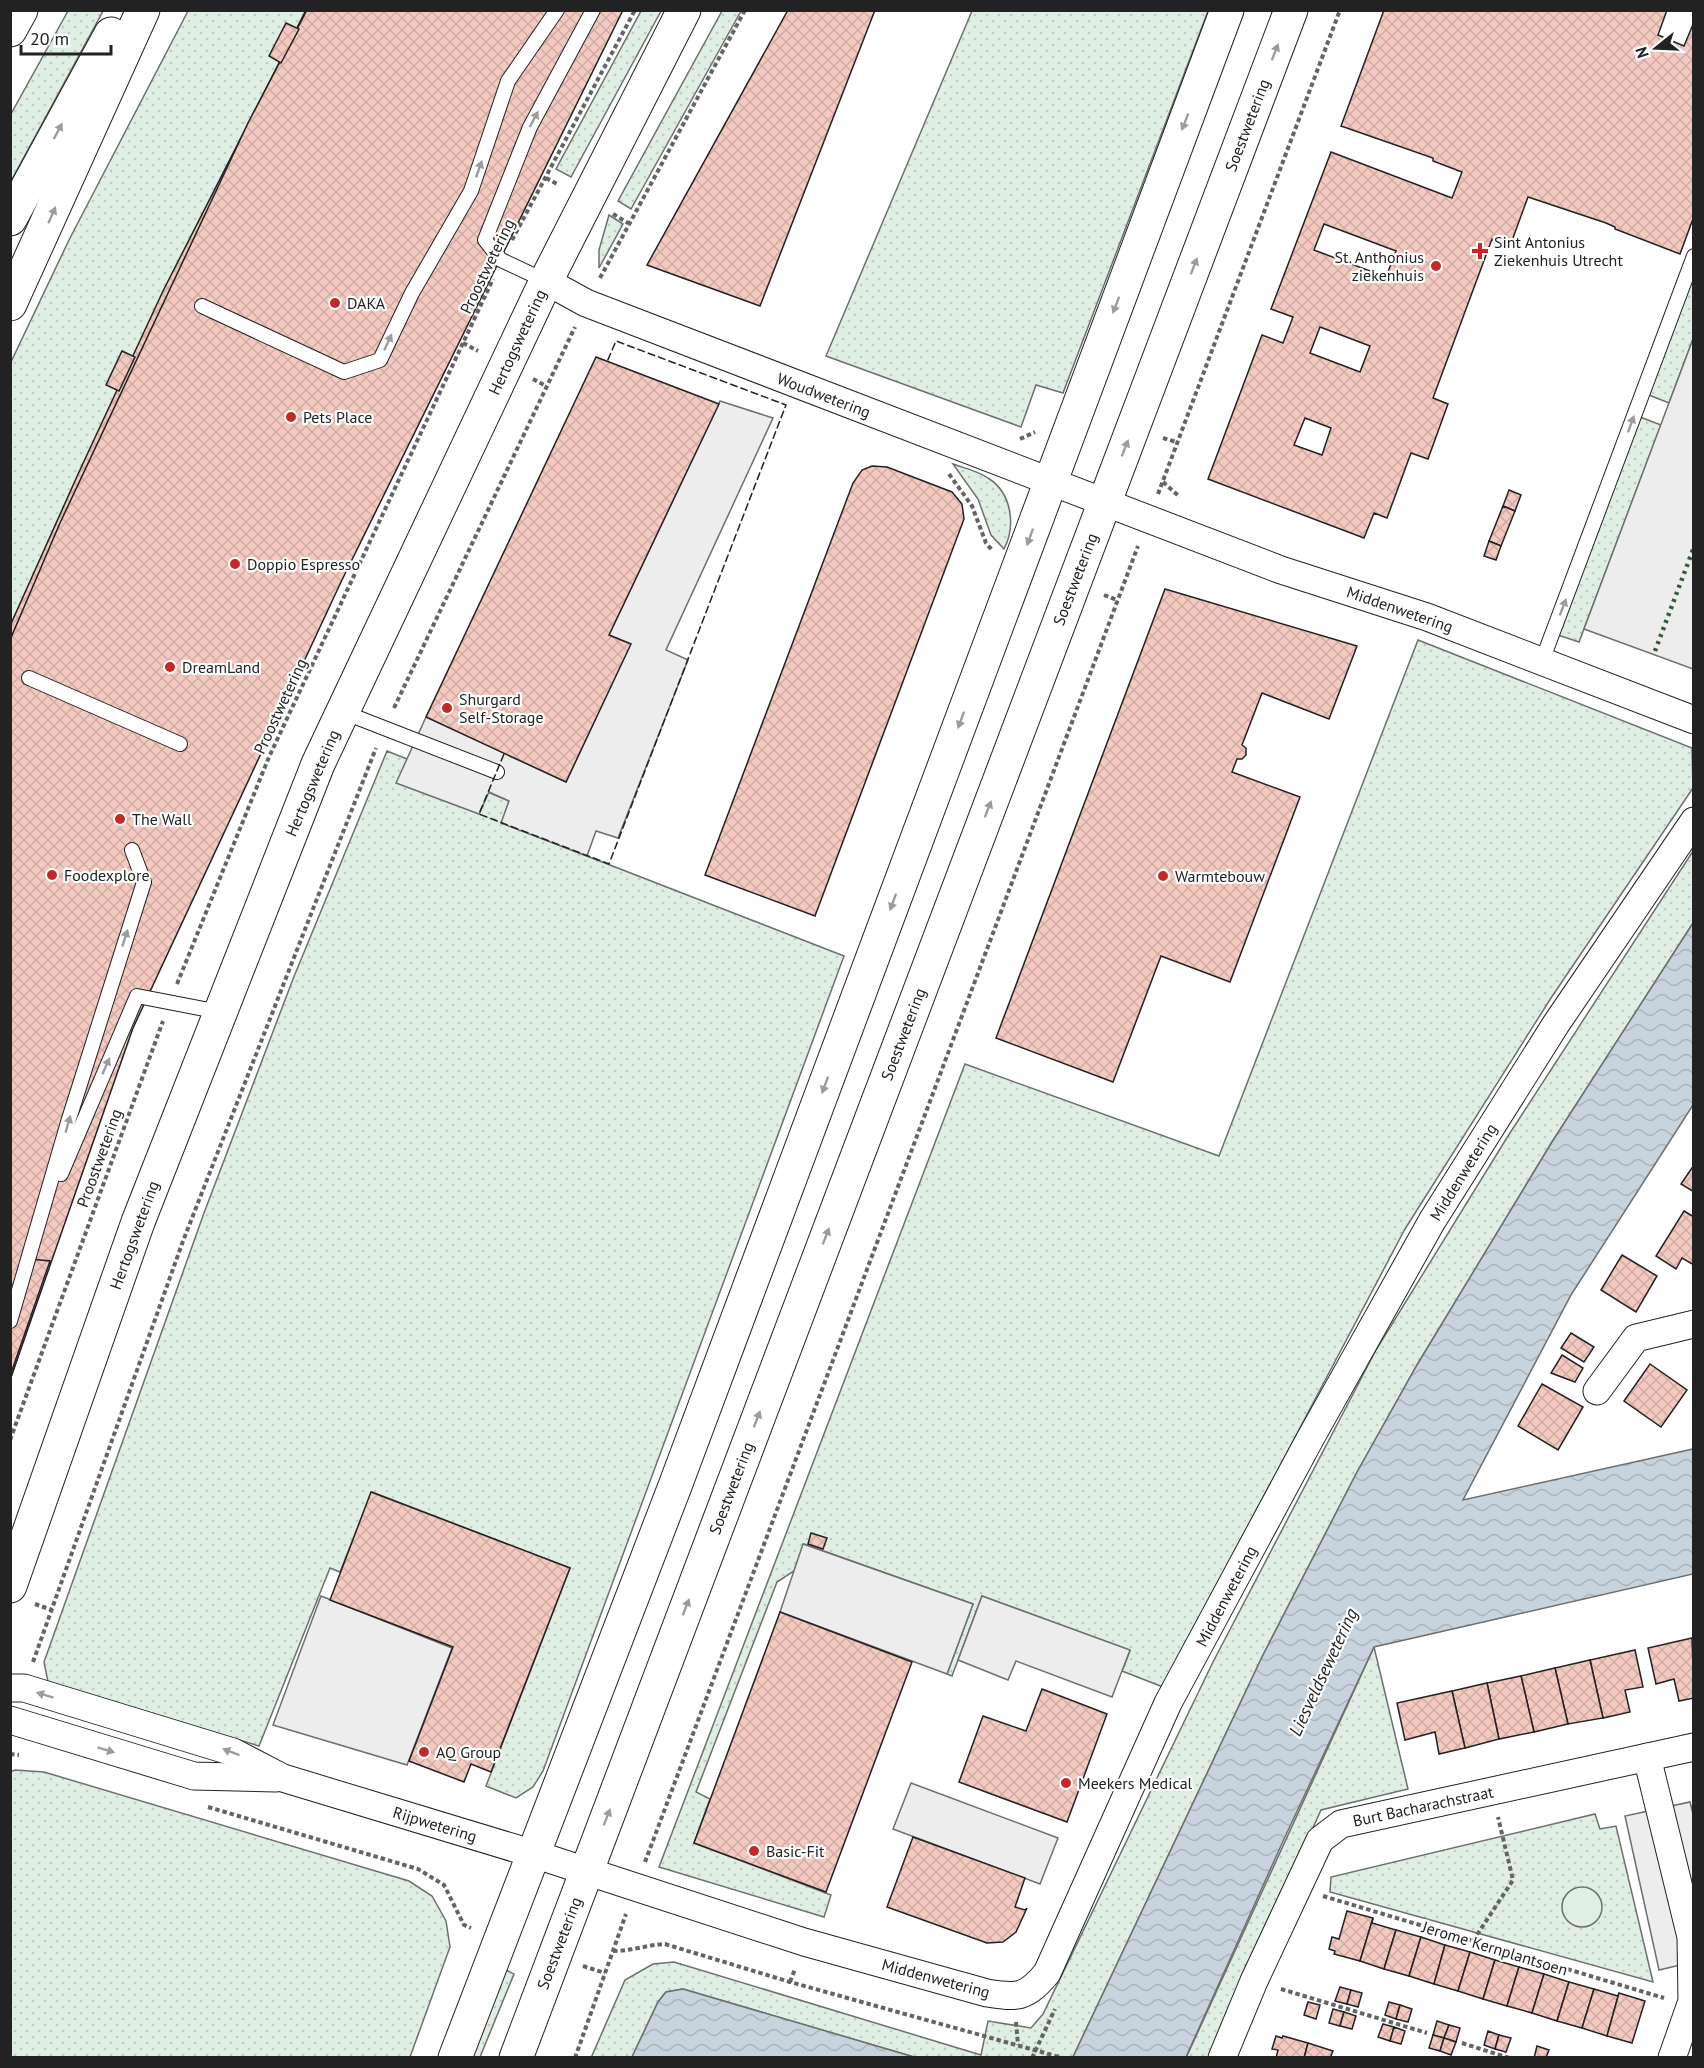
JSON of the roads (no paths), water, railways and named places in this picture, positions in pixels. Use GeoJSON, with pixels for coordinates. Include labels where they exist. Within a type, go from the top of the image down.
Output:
{"type":"FeatureCollection","features":[{"type":"Feature","properties":{"kind":"main road"},"geometry":{"type":"LineString","coordinates":[[10,30],[21,10]]}},
{"type":"Feature","properties":{"kind":"main road"},"geometry":{"type":"LineString","coordinates":[[10,219],[124,10]]}},
{"type":"Feature","properties":{"kind":"main road"},"geometry":{"type":"LineString","coordinates":[[10,304],[143,10]]}},
{"type":"Feature","properties":{"kind":"main road","name":"Hertogswetering"},"geometry":{"type":"LineString","coordinates":[[10,1586],[138,1222],[318,764],[546,281],[684,10]]}},
{"type":"Feature","properties":{"kind":"main road"},"geometry":{"type":"LineString","coordinates":[[455,2058],[679,1475],[1227,10]]}},
{"type":"Feature","properties":{"kind":"main road","name":"Soestwetering"},"geometry":{"type":"LineString","coordinates":[[516,2058],[1291,10]]}},
{"type":"Feature","properties":{"kind":"street","name":"Woudwetering"},"geometry":{"type":"LineString","coordinates":[[546,281],[586,303],[1104,503]]}},
{"type":"Feature","properties":{"kind":"street","name":"Middenwetering"},"geometry":{"type":"LineString","coordinates":[[1104,503],[1281,570],[1391,604],[1694,720]]}},
{"type":"Feature","properties":{"kind":"street","name":"Middenwetering"},"geometry":{"type":"LineString","coordinates":[[586,1872],[804,1942],[987,1993],[1015,1998],[1034,1989],[1047,1973],[1168,1703],[1310,1439],[1432,1221],[1556,1024],[1694,821]]}},
{"type":"Feature","properties":{"kind":"street"},"geometry":{"type":"LineString","coordinates":[[1597,1391],[1635,1338],[1694,1324]]}},
{"type":"Feature","properties":{"kind":"street","name":"Rijpwetering"},"geometry":{"type":"LineString","coordinates":[[17,1688],[233,1752],[283,1778],[586,1872]]}},
{"type":"Feature","properties":{"kind":"street","name":"Rijpwetering"},"geometry":{"type":"LineString","coordinates":[[10,1720],[194,1776],[283,1778]]}},
{"type":"Feature","properties":{"kind":"street","name":"Burt Bacharachstraat"},"geometry":{"type":"LineString","coordinates":[[1222,2058],[1254,1981],[1320,1840],[1341,1824],[1694,1747]]}},
{"type":"Feature","properties":{"kind":"street"},"geometry":{"type":"LineString","coordinates":[[1647,1757],[1691,1937],[1691,2006],[1672,2058]]}},
{"type":"Feature","properties":{"kind":"lane"},"geometry":{"type":"LineString","coordinates":[[202,306],[344,372],[380,360],[412,293],[471,191],[508,81],[557,10]]}},
{"type":"Feature","properties":{"kind":"lane"},"geometry":{"type":"LineString","coordinates":[[546,281],[501,260],[485,240],[530,127],[593,10]]}},
{"type":"Feature","properties":{"kind":"lane"},"geometry":{"type":"LineString","coordinates":[[1542,661],[1694,256]]}},
{"type":"Feature","properties":{"kind":"lane"},"geometry":{"type":"LineString","coordinates":[[29,678],[180,744]]}},
{"type":"Feature","properties":{"kind":"lane"},"geometry":{"type":"LineString","coordinates":[[343,712],[496,772]]}},
{"type":"Feature","properties":{"kind":"lane"},"geometry":{"type":"LineString","coordinates":[[10,1321],[73,1107],[144,882],[132,850]]}},
{"type":"Feature","properties":{"kind":"lane"},"geometry":{"type":"LineString","coordinates":[[10,1294],[137,996],[220,1012]]}},
{"type":"Feature","properties":{"kind":"water","name":"Liesveldsewetering"},"geometry":{"type":"Polygon","coordinates":[[[1693,923],[1693,1105],[1571,1295],[1463,1500],[1693,1449],[1693,1574],[1374,1647],[1186,2057],[1073,2057],[1262,1657],[1356,1474],[1417,1365],[1552,1142],[1693,923]]]}},
{"type":"Feature","properties":{"kind":"water"},"geometry":{"type":"Polygon","coordinates":[[[683,1989],[914,2057],[632,2057],[658,2002],[666,1992],[683,1989]]]}},
{"type":"Feature","properties":{"kind":"place","name":"Sint Antonius Ziekenhuis Utrecht"},"geometry":{"type":"Point","coordinates":[1480,251]}},
{"type":"Feature","properties":{"kind":"place","name":"St. Anthonius ziekenhuis"},"geometry":{"type":"Point","coordinates":[1436,266]}},
{"type":"Feature","properties":{"kind":"place","name":"DAKA"},"geometry":{"type":"Point","coordinates":[335,303]}},
{"type":"Feature","properties":{"kind":"place","name":"Pets Place"},"geometry":{"type":"Point","coordinates":[291,417]}},
{"type":"Feature","properties":{"kind":"place","name":"Doppio Espresso"},"geometry":{"type":"Point","coordinates":[235,564]}},
{"type":"Feature","properties":{"kind":"place","name":"DreamLand"},"geometry":{"type":"Point","coordinates":[170,667]}},
{"type":"Feature","properties":{"kind":"place","name":"Shurgard Self-Storage"},"geometry":{"type":"Point","coordinates":[447,708]}},
{"type":"Feature","properties":{"kind":"place","name":"The Wall"},"geometry":{"type":"Point","coordinates":[120,819]}},
{"type":"Feature","properties":{"kind":"place","name":"Foodexplore"},"geometry":{"type":"Point","coordinates":[52,875]}},
{"type":"Feature","properties":{"kind":"place","name":"Warmtebouw"},"geometry":{"type":"Point","coordinates":[1163,876]}},
{"type":"Feature","properties":{"kind":"place","name":"AQ Group"},"geometry":{"type":"Point","coordinates":[424,1752]}},
{"type":"Feature","properties":{"kind":"place","name":"Meekers Medical"},"geometry":{"type":"Point","coordinates":[1066,1783]}},
{"type":"Feature","properties":{"kind":"place","name":"Basic-Fit"},"geometry":{"type":"Point","coordinates":[754,1851]}}]}
